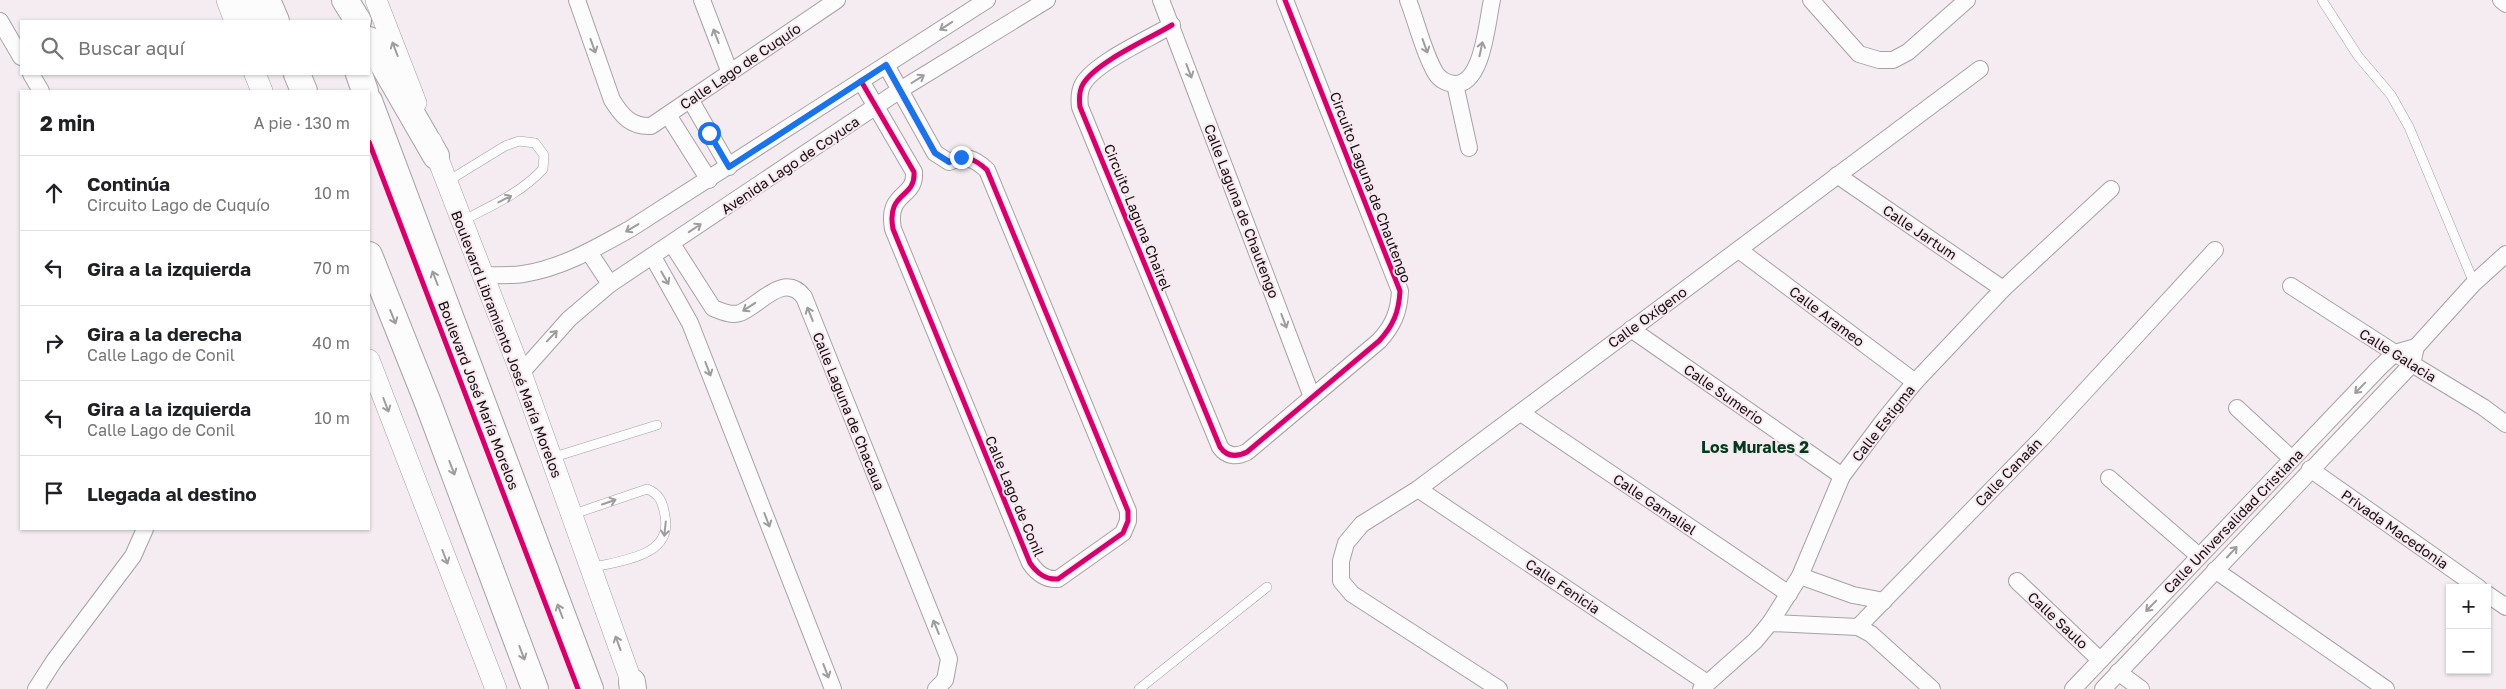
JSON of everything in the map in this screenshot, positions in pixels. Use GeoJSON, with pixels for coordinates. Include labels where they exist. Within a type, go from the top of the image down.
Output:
{"type":"FeatureCollection","features":[{"type":"Feature","properties":{"kind":"main road"},"geometry":{"type":"LineString","coordinates":[[246,0],[249,20]]}},
{"type":"Feature","properties":{"kind":"main road"},"geometry":{"type":"LineString","coordinates":[[267,0],[276,20]]}},
{"type":"Feature","properties":{"kind":"main road"},"geometry":{"type":"LineString","coordinates":[[331,0],[339,20]]}},
{"type":"Feature","properties":{"kind":"main road"},"geometry":{"type":"LineString","coordinates":[[345,0],[357,20]]}},
{"type":"Feature","properties":{"kind":"main road"},"geometry":{"type":"LineString","coordinates":[[370,42],[436,156]]}},
{"type":"Feature","properties":{"kind":"main road"},"geometry":{"type":"LineString","coordinates":[[296,75],[304,90]]}},
{"type":"Feature","properties":{"kind":"main road"},"geometry":{"type":"LineString","coordinates":[[359,75],[365,90]]}},
{"type":"Feature","properties":{"kind":"main road","name":"Boulevard José María Morelos"},"geometry":{"type":"LineString","coordinates":[[370,104],[590,689]]}},
{"type":"Feature","properties":{"kind":"main road"},"geometry":{"type":"LineString","coordinates":[[370,258],[428,403],[535,689]]}},
{"type":"Feature","properties":{"kind":"street"},"geometry":{"type":"LineString","coordinates":[[227,0],[235,20]]}},
{"type":"Feature","properties":{"kind":"street","name":"Boulevard Libramiento José María Morelos"},"geometry":{"type":"LineString","coordinates":[[376,0],[521,373],[633,687]]}},
{"type":"Feature","properties":{"kind":"street","name":"Calle Lago de Cuquío"},"geometry":{"type":"LineString","coordinates":[[576,0],[612,100],[622,115],[630,122],[640,126],[651,126],[668,115],[831,2]]}},
{"type":"Feature","properties":{"kind":"street"},"geometry":{"type":"LineString","coordinates":[[702,0],[730,73]]}},
{"type":"Feature","properties":{"kind":"street"},"geometry":{"type":"LineString","coordinates":[[484,275],[522,274],[551,268],[589,252],[630,230],[987,0]]}},
{"type":"Feature","properties":{"kind":"street","name":"Avenida Lago de Coyuca"},"geometry":{"type":"LineString","coordinates":[[521,373],[569,319],[610,284],[900,90],[1047,0]]}},
{"type":"Feature","properties":{"kind":"street"},"geometry":{"type":"LineString","coordinates":[[1161,0],[1172,25]]}},
{"type":"Feature","properties":{"kind":"street","name":"Circuito Laguna de Chautengo"},"geometry":{"type":"LineString","coordinates":[[1228,454],[1236,456],[1247,452],[1379,341],[1390,329],[1396,317],[1400,291],[1285,0]]}},
{"type":"Feature","properties":{"kind":"street"},"geometry":{"type":"LineString","coordinates":[[1408,0],[1434,70],[1445,82],[1455,84],[1464,82],[1472,77],[1478,64],[1492,0]]}},
{"type":"Feature","properties":{"kind":"street"},"geometry":{"type":"LineString","coordinates":[[1811,0],[1859,54],[1879,60],[1893,60],[1908,52],[1967,0]]}},
{"type":"Feature","properties":{"kind":"street"},"geometry":{"type":"LineString","coordinates":[[2501,0],[2506,4]]}},
{"type":"Feature","properties":{"kind":"street"},"geometry":{"type":"LineString","coordinates":[[0,21],[20,55]]}},
{"type":"Feature","properties":{"kind":"street","name":"Calle Laguna de Chautengo"},"geometry":{"type":"LineString","coordinates":[[1172,25],[1312,397]]}},
{"type":"Feature","properties":{"kind":"street","name":"Circuito Laguna Chairel"},"geometry":{"type":"LineString","coordinates":[[1172,25],[1100,67],[1083,84],[1079,99],[1080,107],[1220,447],[1228,454]]}},
{"type":"Feature","properties":{"kind":"street","name":"Calle Lago de Conil"},"geometry":{"type":"LineString","coordinates":[[861,81],[914,172],[915,181],[912,187],[894,203],[891,219],[893,229],[1030,563],[1042,576],[1051,580],[1058,579],[1123,532],[1128,521],[1128,511],[986,170],[972,160],[961,157],[949,162],[935,153],[886,65]]}},
{"type":"Feature","properties":{"kind":"street","name":"Calle Oxígeno"},"geometry":{"type":"LineString","coordinates":[[1499,689],[1352,594],[1341,581],[1341,561],[1346,543],[1362,524],[1418,489],[1980,69]]}},
{"type":"Feature","properties":{"kind":"street"},"geometry":{"type":"LineString","coordinates":[[32,75],[40,90]]}},
{"type":"Feature","properties":{"kind":"street"},"geometry":{"type":"LineString","coordinates":[[255,75],[262,90]]}},
{"type":"Feature","properties":{"kind":"street"},"geometry":{"type":"LineString","coordinates":[[1455,84],[1469,148]]}},
{"type":"Feature","properties":{"kind":"street"},"geometry":{"type":"LineString","coordinates":[[690,99],[729,167]]}},
{"type":"Feature","properties":{"kind":"street"},"geometry":{"type":"LineString","coordinates":[[668,115],[709,180]]}},
{"type":"Feature","properties":{"kind":"street","name":"Calle Jartum"},"geometry":{"type":"LineString","coordinates":[[1837,176],[2003,289]]}},
{"type":"Feature","properties":{"kind":"street","name":"Calle Estigma"},"geometry":{"type":"LineString","coordinates":[[1704,686],[1755,641],[1770,623],[1800,576],[1842,476],[1916,382],[2003,289],[2111,189]]}},
{"type":"Feature","properties":{"kind":"street"},"geometry":{"type":"LineString","coordinates":[[672,244],[713,308],[690,323]]}},
{"type":"Feature","properties":{"kind":"street","name":"Calle Arameo"},"geometry":{"type":"LineString","coordinates":[[1739,250],[1916,382]]}},
{"type":"Feature","properties":{"kind":"street","name":"Calle Canaán"},"geometry":{"type":"LineString","coordinates":[[1858,627],[2042,438],[2215,250]]}},
{"type":"Feature","properties":{"kind":"street"},"geometry":{"type":"LineString","coordinates":[[589,252],[610,284]]}},
{"type":"Feature","properties":{"kind":"street"},"geometry":{"type":"LineString","coordinates":[[2412,364],[2416,347],[2474,283],[2506,254]]}},
{"type":"Feature","properties":{"kind":"street"},"geometry":{"type":"LineString","coordinates":[[652,257],[690,323],[833,689]]}},
{"type":"Feature","properties":{"kind":"street","name":"Calle Galacia"},"geometry":{"type":"LineString","coordinates":[[2291,286],[2483,407],[2506,424]]}},
{"type":"Feature","properties":{"kind":"street","name":"Calle Laguna de Chacaua"},"geometry":{"type":"LineString","coordinates":[[713,308],[722,312],[738,314],[783,287],[794,288],[804,297],[949,659],[945,680],[936,689]]}},
{"type":"Feature","properties":{"kind":"street","name":"Calle Sumerio"},"geometry":{"type":"LineString","coordinates":[[1631,329],[1842,476]]}},
{"type":"Feature","properties":{"kind":"street"},"geometry":{"type":"LineString","coordinates":[[2395,353],[2416,347]]}},
{"type":"Feature","properties":{"kind":"street","name":"Calle Universalidad Cristiana"},"geometry":{"type":"LineString","coordinates":[[2072,689],[2395,353]]}},
{"type":"Feature","properties":{"kind":"street"},"geometry":{"type":"LineString","coordinates":[[370,363],[496,689]]}},
{"type":"Feature","properties":{"kind":"street","name":"Calle Universalidad Cristiana"},"geometry":{"type":"LineString","coordinates":[[2103,689],[2310,469],[2412,364]]}},
{"type":"Feature","properties":{"kind":"street"},"geometry":{"type":"LineString","coordinates":[[2237,408],[2292,459]]}},
{"type":"Feature","properties":{"kind":"street","name":"Calle Gamaliel"},"geometry":{"type":"LineString","coordinates":[[1521,413],[1789,594]]}},
{"type":"Feature","properties":{"kind":"street","name":"Privada Macedonia"},"geometry":{"type":"LineString","coordinates":[[2310,469],[2473,584]]}},
{"type":"Feature","properties":{"kind":"street"},"geometry":{"type":"LineString","coordinates":[[2109,478],[2199,556]]}},
{"type":"Feature","properties":{"kind":"street","name":"Calle Fenicia"},"geometry":{"type":"LineString","coordinates":[[1418,489],[1704,686]]}},
{"type":"Feature","properties":{"kind":"street"},"geometry":{"type":"LineString","coordinates":[[36,689],[54,661],[133,556],[145,530]]}},
{"type":"Feature","properties":{"kind":"street"},"geometry":{"type":"LineString","coordinates":[[2215,570],[2386,689]]}},
{"type":"Feature","properties":{"kind":"street"},"geometry":{"type":"LineString","coordinates":[[1800,576],[1853,595],[1884,601]]}},
{"type":"Feature","properties":{"kind":"street","name":"Calle Saulo"},"geometry":{"type":"LineString","coordinates":[[2017,581],[2100,660]]}},
{"type":"Feature","properties":{"kind":"street"},"geometry":{"type":"LineString","coordinates":[[2491,597],[2506,607]]}},
{"type":"Feature","properties":{"kind":"street"},"geometry":{"type":"LineString","coordinates":[[1770,623],[1858,627],[1871,634],[1932,689]]}},
{"type":"Feature","properties":{"kind":"street"},"geometry":{"type":"LineString","coordinates":[[2118,672],[2141,689]]}},
{"type":"Feature","properties":{"kind":"lane"},"geometry":{"type":"LineString","coordinates":[[2322,0],[2358,56],[2391,95],[2409,127],[2474,283]]}},
{"type":"Feature","properties":{"kind":"lane"},"geometry":{"type":"LineString","coordinates":[[446,182],[505,146],[519,141],[535,143],[544,155],[543,169],[533,180],[517,192],[461,221]]}},
{"type":"Feature","properties":{"kind":"lane"},"geometry":{"type":"LineString","coordinates":[[550,458],[657,425]]}},
{"type":"Feature","properties":{"kind":"lane"},"geometry":{"type":"LineString","coordinates":[[571,515],[648,489],[656,493],[663,503],[666,534],[661,543],[640,555],[590,568]]}},
{"type":"Feature","properties":{"kind":"lane"},"geometry":{"type":"LineString","coordinates":[[1140,689],[1267,587]]}},
{"type":"Feature","properties":{"kind":"cycle path"},"geometry":{"type":"LineString","coordinates":[[1172,25],[1099,67],[1083,84],[1079,98],[1080,107],[1220,447],[1226,453],[1240,455],[1247,452],[1379,341],[1388,330],[1397,312],[1400,291],[1285,0]]}},
{"type":"Feature","properties":{"kind":"cycle path"},"geometry":{"type":"LineString","coordinates":[[861,81],[914,172],[911,187],[897,201],[894,208],[892,217],[893,229],[1030,563],[1042,575],[1058,579],[1123,533],[1128,521],[1128,511],[987,170],[974,160],[965,158],[949,162],[935,153],[886,65]]}},
{"type":"Feature","properties":{"kind":"cycle path"},"geometry":{"type":"LineString","coordinates":[[370,145],[578,689]]}},
{"type":"Feature","properties":{"kind":"district","name":"Los Murales 2"},"geometry":{"type":"Point","coordinates":[1755,447]}},
{"type":"Feature","properties":{"kind":"route"},"geometry":{"type":"LineString","coordinates":[[709,133],[729,167],[886,65],[935,153],[949,162],[961,157]]}}]}
